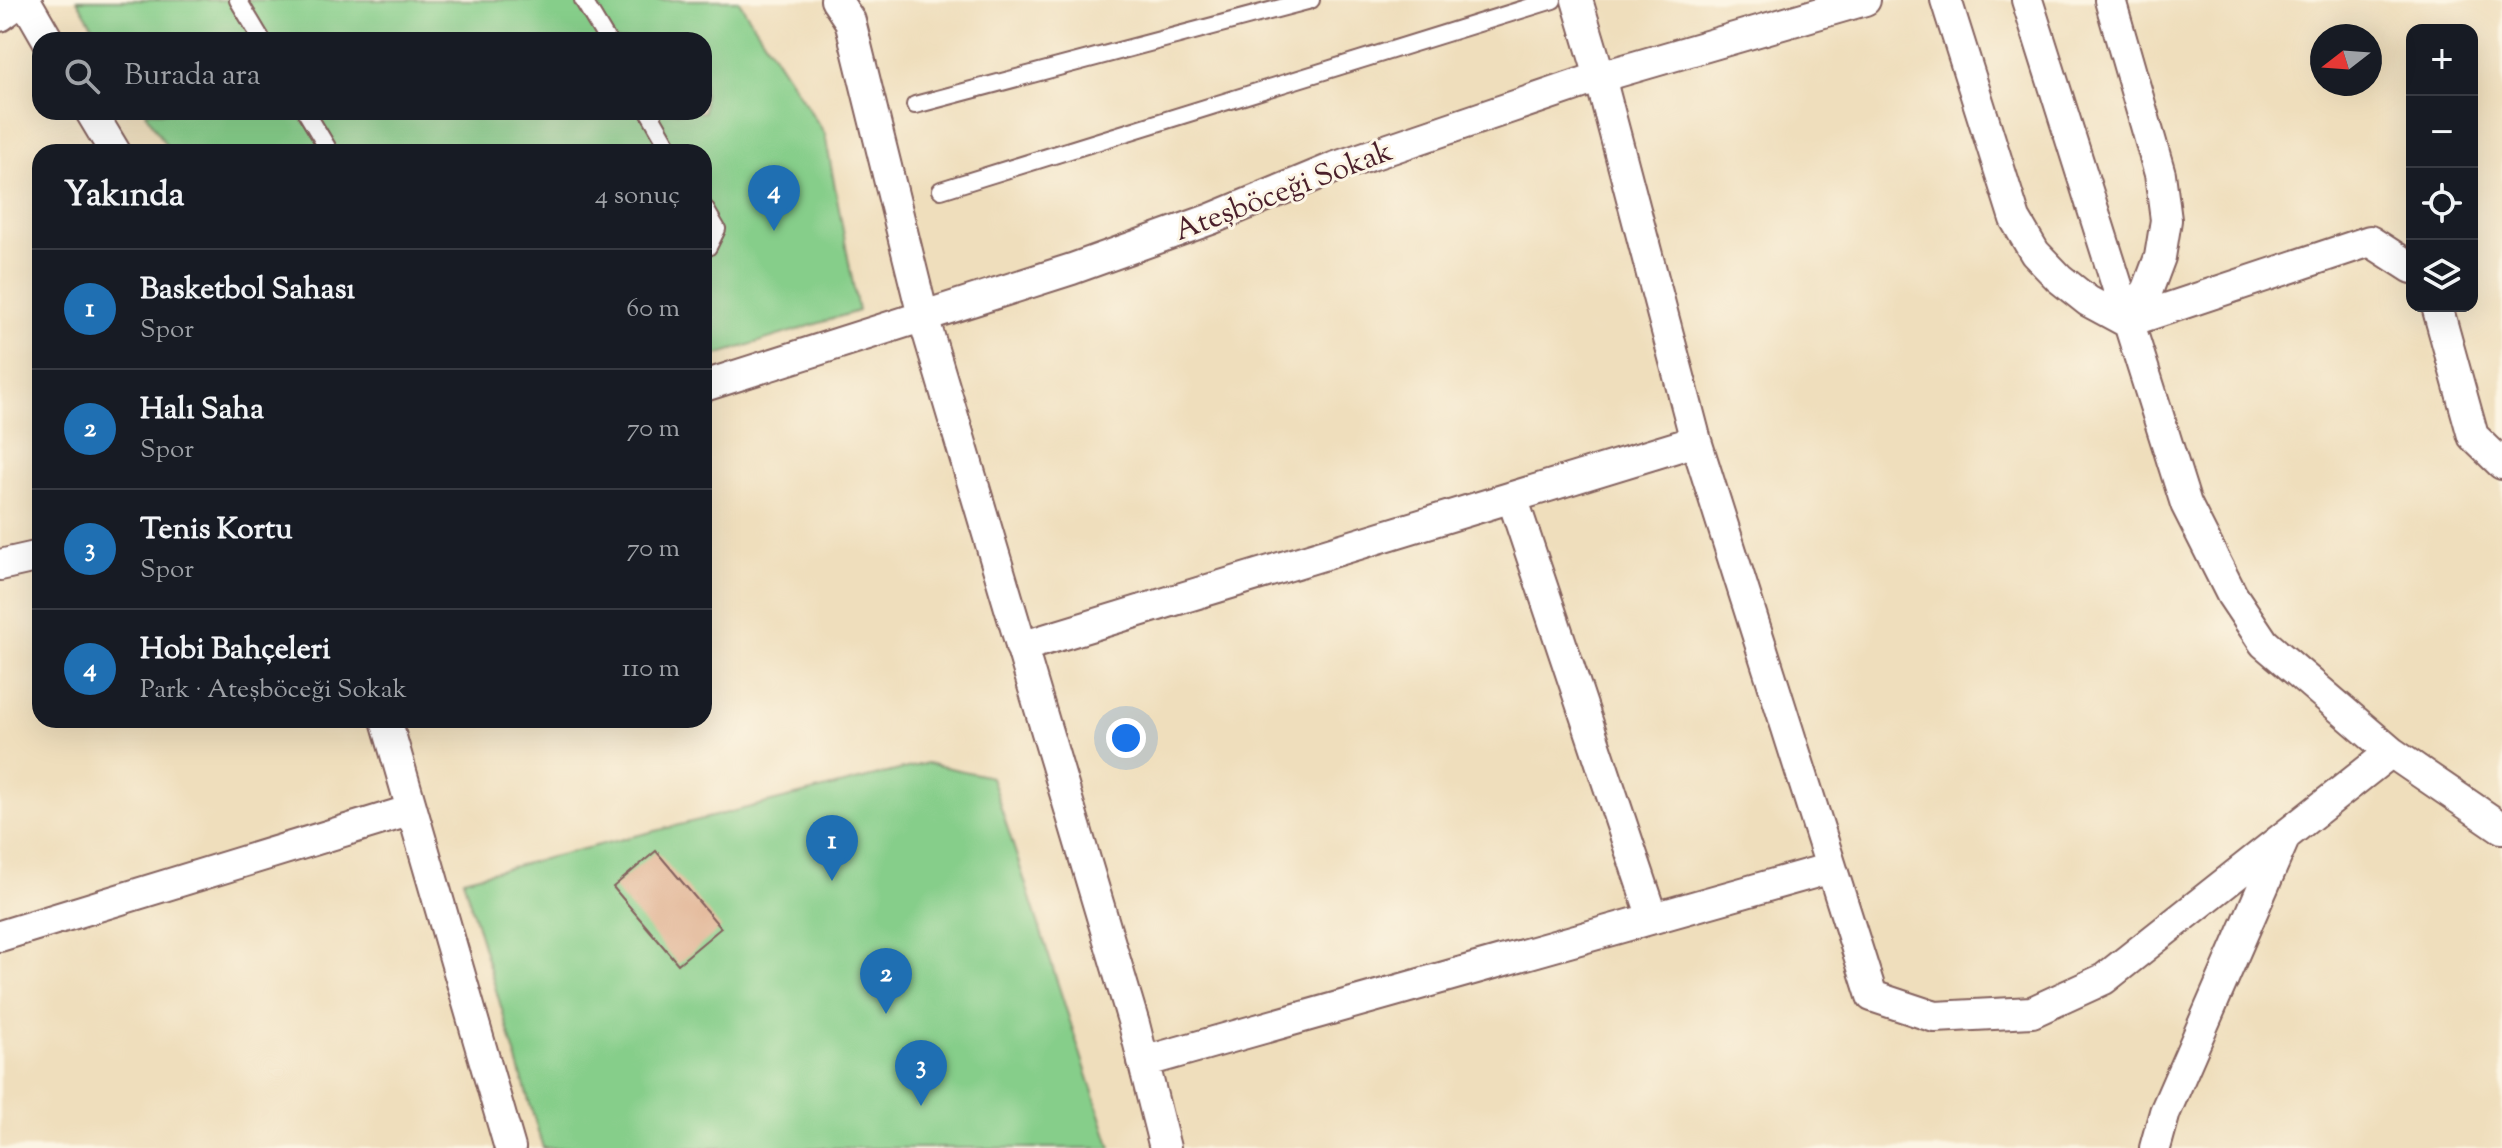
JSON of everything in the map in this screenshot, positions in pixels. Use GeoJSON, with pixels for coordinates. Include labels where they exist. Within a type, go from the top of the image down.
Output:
{"type":"FeatureCollection","features":[{"type":"Feature","properties":{"kind":"street"},"geometry":{"type":"LineString","coordinates":[[0,16],[24,0],[43,32]]}},
{"type":"Feature","properties":{"kind":"street"},"geometry":{"type":"LineString","coordinates":[[836,0],[850,21],[923,316],[1143,1062],[1165,1148]]}},
{"type":"Feature","properties":{"kind":"street"},"geometry":{"type":"LineString","coordinates":[[1577,0],[1696,441],[1872,996],[1935,1017],[2032,1012],[2104,979],[2391,752]]}},
{"type":"Feature","properties":{"kind":"street","name":"Ateşböceği Sokak"},"geometry":{"type":"LineString","coordinates":[[712,383],[1072,269],[1211,219],[1336,167],[1600,77],[1865,0]]}},
{"type":"Feature","properties":{"kind":"street"},"geometry":{"type":"LineString","coordinates":[[1946,0],[2015,219],[2035,253],[2059,278],[2088,301],[2127,322],[2370,241],[2406,264]]}},
{"type":"Feature","properties":{"kind":"street"},"geometry":{"type":"LineString","coordinates":[[2027,0],[2186,504],[2232,595],[2264,643],[2391,752],[2502,828]]}},
{"type":"Feature","properties":{"kind":"street"},"geometry":{"type":"LineString","coordinates":[[2110,0],[2160,174],[2166,220],[2160,257],[2148,289],[2127,322]]}},
{"type":"Feature","properties":{"kind":"street"},"geometry":{"type":"LineString","coordinates":[[96,120],[110,144]]}},
{"type":"Feature","properties":{"kind":"street"},"geometry":{"type":"LineString","coordinates":[[2439,312],[2473,436],[2502,464]]}},
{"type":"Feature","properties":{"kind":"street"},"geometry":{"type":"LineString","coordinates":[[1021,647],[1696,441]]}},
{"type":"Feature","properties":{"kind":"street"},"geometry":{"type":"LineString","coordinates":[[1512,497],[1653,918]]}},
{"type":"Feature","properties":{"kind":"street"},"geometry":{"type":"LineString","coordinates":[[0,565],[32,558]]}},
{"type":"Feature","properties":{"kind":"street"},"geometry":{"type":"LineString","coordinates":[[388,728],[510,1148]]}},
{"type":"Feature","properties":{"kind":"street"},"geometry":{"type":"LineString","coordinates":[[0,936],[412,810]]}},
{"type":"Feature","properties":{"kind":"street"},"geometry":{"type":"LineString","coordinates":[[2155,1148],[2165,1112],[2286,835]]}},
{"type":"Feature","properties":{"kind":"street"},"geometry":{"type":"LineString","coordinates":[[1143,1062],[1831,868]]}},
{"type":"Feature","properties":{"kind":"lane"},"geometry":{"type":"LineString","coordinates":[[238,0],[257,32]]}},
{"type":"Feature","properties":{"kind":"lane"},"geometry":{"type":"LineString","coordinates":[[583,0],[602,32]]}},
{"type":"Feature","properties":{"kind":"lane"},"geometry":{"type":"LineString","coordinates":[[915,105],[1311,0]]}},
{"type":"Feature","properties":{"kind":"lane"},"geometry":{"type":"LineString","coordinates":[[941,190],[1553,0]]}},
{"type":"Feature","properties":{"kind":"lane"},"geometry":{"type":"LineString","coordinates":[[311,120],[325,144]]}},
{"type":"Feature","properties":{"kind":"lane"},"geometry":{"type":"LineString","coordinates":[[654,120],[667,144]]}},
{"type":"Feature","properties":{"kind":"green space"},"geometry":{"type":"Polygon","coordinates":[[[77,0],[738,0],[825,134],[858,311],[712,357],[712,144],[165,144],[150,120],[712,120],[712,32],[96,32],[77,0]]]}},
{"type":"Feature","properties":{"kind":"green space"},"geometry":{"type":"Polygon","coordinates":[[[927,763],[991,777],[1111,1148],[543,1148],[463,879],[927,763]]]}},
{"type":"Feature","properties":{"kind":"building"},"geometry":{"type":"Polygon","coordinates":[[[656,851],[721,928],[678,964],[613,887],[656,851]]]}},
{"type":"Feature","properties":{"kind":"place","name":"Hobi Bahçeleri"},"geometry":{"type":"Point","coordinates":[774,231]}},
{"type":"Feature","properties":{"kind":"place","name":"Basketbol Sahası"},"geometry":{"type":"Point","coordinates":[832,881]}},
{"type":"Feature","properties":{"kind":"place","name":"Halı Saha"},"geometry":{"type":"Point","coordinates":[886,1014]}},
{"type":"Feature","properties":{"kind":"place","name":"Tenis Kortu"},"geometry":{"type":"Point","coordinates":[921,1106]}}]}
